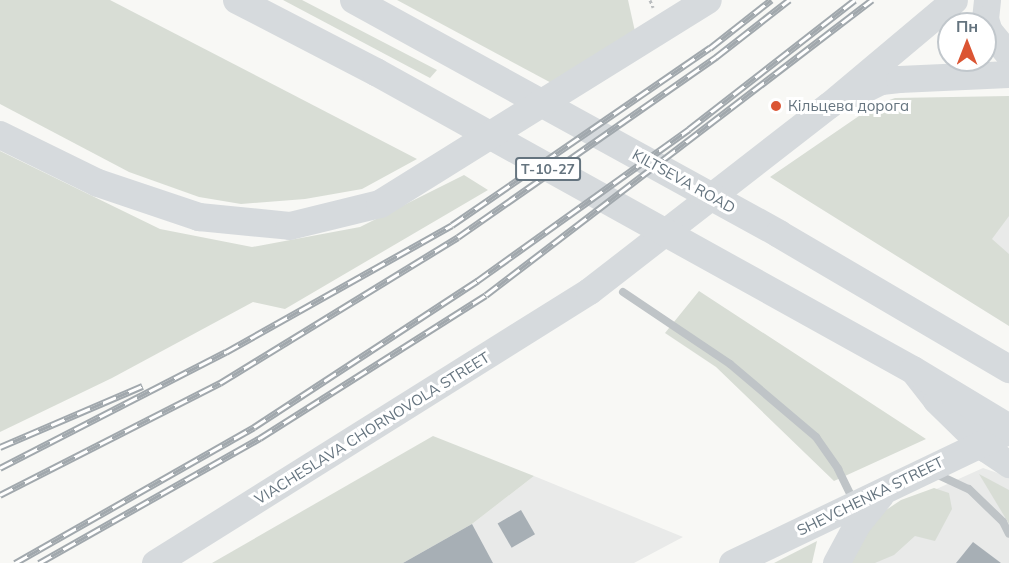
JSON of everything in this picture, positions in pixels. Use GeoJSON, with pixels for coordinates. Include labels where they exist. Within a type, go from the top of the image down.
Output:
{"type":"FeatureCollection","features":[{"type":"Feature","properties":{"kind":"highway","name":"Т-10-27"},"geometry":{"type":"LineString","coordinates":[[237,0],[376,72],[720,265],[913,370],[943,396],[1009,429]]}},
{"type":"Feature","properties":{"kind":"highway","name":"KILTSEVA ROAD"},"geometry":{"type":"LineString","coordinates":[[354,0],[435,42],[778,234],[1003,366]]}},
{"type":"Feature","properties":{"kind":"highway"},"geometry":{"type":"LineString","coordinates":[[0,135],[98,183],[199,217],[290,226],[380,204],[708,0]]}},
{"type":"Feature","properties":{"kind":"main road"},"geometry":{"type":"LineString","coordinates":[[829,105],[954,0]]}},
{"type":"Feature","properties":{"kind":"main road"},"geometry":{"type":"LineString","coordinates":[[987,0],[985,19],[989,31],[1009,55]]}},
{"type":"Feature","properties":{"kind":"main road"},"geometry":{"type":"LineString","coordinates":[[829,105],[880,81],[1009,74]]}},
{"type":"Feature","properties":{"kind":"main road","name":"VIACHESLAVA CHORNOVOLA STREET"},"geometry":{"type":"LineString","coordinates":[[154,563],[589,291],[829,105]]}},
{"type":"Feature","properties":{"kind":"main road"},"geometry":{"type":"LineString","coordinates":[[943,396],[985,448],[1009,464]]}},
{"type":"Feature","properties":{"kind":"main road","name":"SHEVCHENKA STREET"},"geometry":{"type":"LineString","coordinates":[[732,563],[1009,429]]}},
{"type":"Feature","properties":{"kind":"main road"},"geometry":{"type":"LineString","coordinates":[[836,563],[857,524],[888,486]]}},
{"type":"Feature","properties":{"kind":"lane"},"geometry":{"type":"LineString","coordinates":[[623,292],[730,364],[816,437],[838,469],[854,503]]}},
{"type":"Feature","properties":{"kind":"lane"},"geometry":{"type":"LineString","coordinates":[[925,469],[969,489],[983,501],[1009,534]]}},
{"type":"Feature","properties":{"kind":"shaded area"},"geometry":{"type":"Polygon","coordinates":[[[0,0],[110,0],[417,159],[362,189],[305,199],[241,204],[199,197],[129,172],[0,104],[0,0]]]}},
{"type":"Feature","properties":{"kind":"shaded area"},"geometry":{"type":"Polygon","coordinates":[[[283,0],[302,0],[437,70],[430,78],[283,0]]]}},
{"type":"Feature","properties":{"kind":"shaded area"},"geometry":{"type":"Polygon","coordinates":[[[397,0],[628,0],[636,36],[557,86],[397,0]]]}},
{"type":"Feature","properties":{"kind":"shaded area"},"geometry":{"type":"Polygon","coordinates":[[[1009,96],[1009,216],[992,239],[1009,254],[1009,326],[770,177],[875,105],[895,98],[1009,96]]]}},
{"type":"Feature","properties":{"kind":"shaded area"},"geometry":{"type":"Polygon","coordinates":[[[0,151],[160,229],[252,247],[360,227],[464,175],[488,190],[285,309],[253,302],[112,378],[0,432],[0,151]]]}},
{"type":"Feature","properties":{"kind":"shaded area"},"geometry":{"type":"Polygon","coordinates":[[[1009,171],[1009,268],[966,233],[1009,171]]]}},
{"type":"Feature","properties":{"kind":"shaded area"},"geometry":{"type":"Polygon","coordinates":[[[699,291],[926,439],[834,481],[716,367],[665,333],[699,291]]]}},
{"type":"Feature","properties":{"kind":"shaded area"},"geometry":{"type":"Polygon","coordinates":[[[433,436],[534,476],[472,524],[403,563],[212,563],[433,436]]]}},
{"type":"Feature","properties":{"kind":"shaded area"},"geometry":{"type":"Polygon","coordinates":[[[983,468],[1009,477],[1009,563],[848,563],[912,500],[983,468]]]}},
{"type":"Feature","properties":{"kind":"shaded area"},"geometry":{"type":"Polygon","coordinates":[[[979,474],[1009,490],[1009,524],[979,474]]]}},
{"type":"Feature","properties":{"kind":"shaded area"},"geometry":{"type":"Polygon","coordinates":[[[534,476],[683,537],[634,563],[403,563],[472,524],[534,476]]]}},
{"type":"Feature","properties":{"kind":"shaded area"},"geometry":{"type":"Polygon","coordinates":[[[934,488],[949,493],[952,509],[935,541],[915,536],[894,555],[875,563],[842,563],[880,514],[901,500],[934,488]]]}},
{"type":"Feature","properties":{"kind":"shaded area"},"geometry":{"type":"Polygon","coordinates":[[[817,541],[812,563],[774,563],[817,541]]]}},
{"type":"Feature","properties":{"kind":"building"},"geometry":{"type":"Polygon","coordinates":[[[521,510],[535,534],[512,548],[498,524],[521,510]]]}},
{"type":"Feature","properties":{"kind":"building"},"geometry":{"type":"Polygon","coordinates":[[[472,524],[493,563],[403,563],[472,524]]]}},
{"type":"Feature","properties":{"kind":"building"},"geometry":{"type":"Polygon","coordinates":[[[973,542],[1001,563],[956,563],[973,542]]]}},
{"type":"Feature","properties":{"kind":"railway"},"geometry":{"type":"LineString","coordinates":[[0,468],[226,352],[452,225],[710,48],[771,0]]}},
{"type":"Feature","properties":{"kind":"railway"},"geometry":{"type":"LineString","coordinates":[[0,495],[220,383],[458,237],[716,57],[789,0]]}},
{"type":"Feature","properties":{"kind":"railway"},"geometry":{"type":"LineString","coordinates":[[15,563],[254,427],[477,281],[689,129],[855,0]]}},
{"type":"Feature","properties":{"kind":"railway"},"geometry":{"type":"LineString","coordinates":[[39,563],[260,438],[486,295],[872,0]]}},
{"type":"Feature","properties":{"kind":"railway"},"geometry":{"type":"LineString","coordinates":[[0,447],[142,386]]}},
{"type":"Feature","properties":{"kind":"place","name":"Кільцева дорога"},"geometry":{"type":"Point","coordinates":[776,106]}}]}
